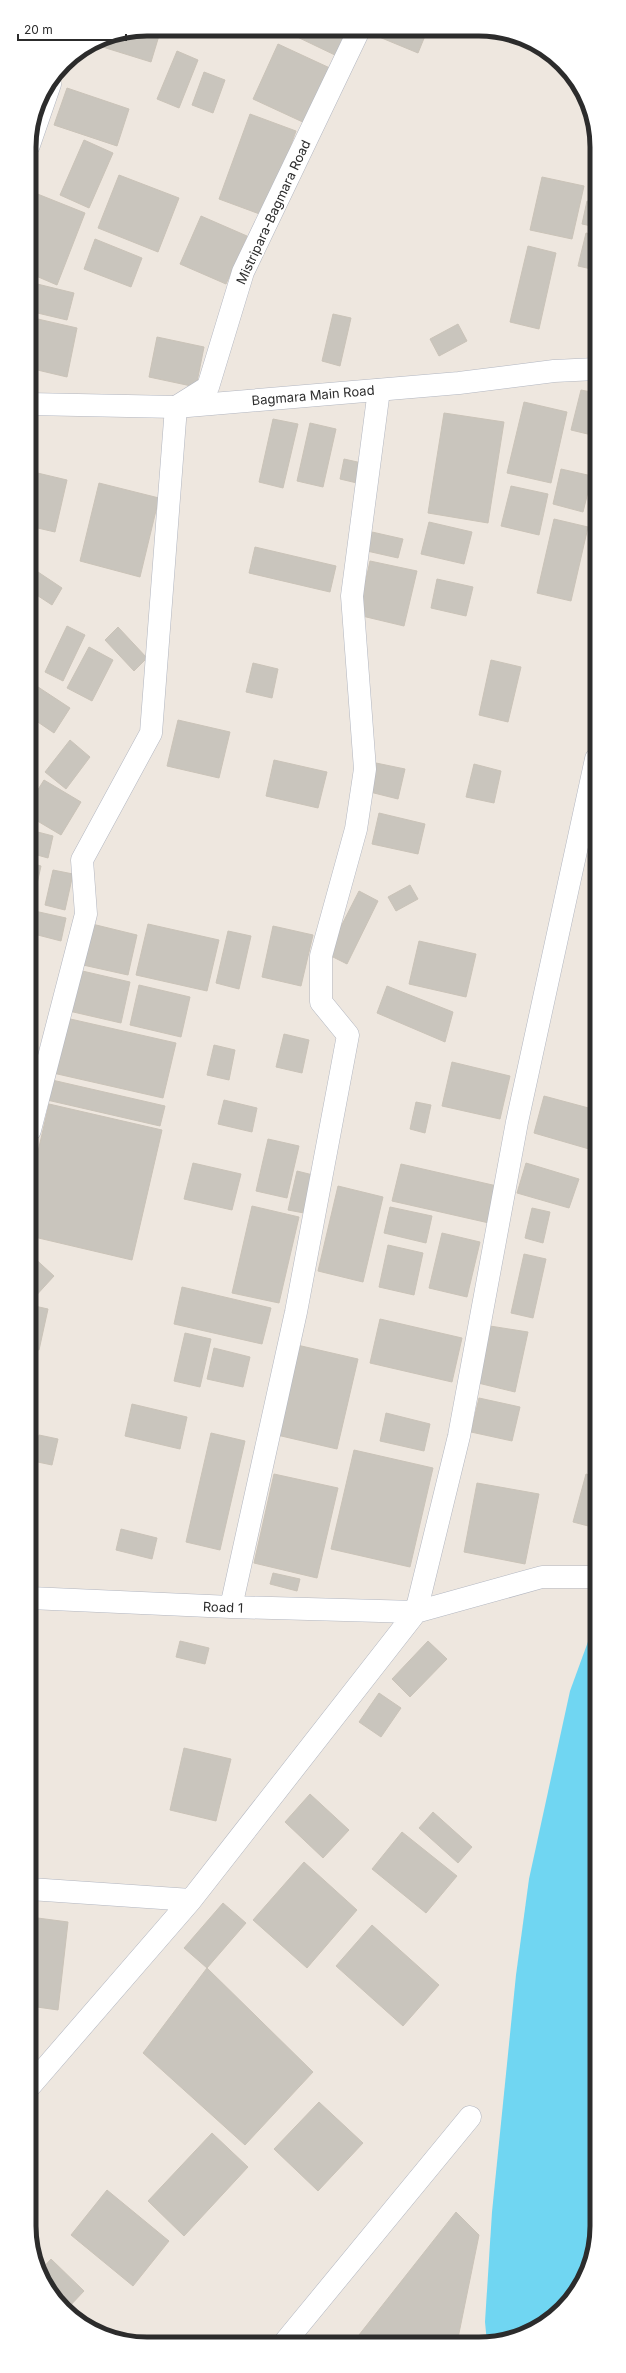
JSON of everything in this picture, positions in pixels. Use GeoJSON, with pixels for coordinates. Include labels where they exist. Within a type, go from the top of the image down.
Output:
{"type":"FeatureCollection","features":[{"type":"Feature","properties":{"kind":"street","name":"Mistripara-Bagmara Road"},"geometry":{"type":"LineString","coordinates":[[176,407],[208,387],[243,272],[356,36]]}},
{"type":"Feature","properties":{"kind":"street","name":"Bagmara Main Road"},"geometry":{"type":"LineString","coordinates":[[36,404],[176,407],[459,383],[554,370],[590,369]]}},
{"type":"Feature","properties":{"kind":"street"},"geometry":{"type":"LineString","coordinates":[[231,1607],[296,1312],[348,1035],[321,1002],[320,956],[356,829],[365,769],[352,596],[379,390]]}},
{"type":"Feature","properties":{"kind":"street"},"geometry":{"type":"LineString","coordinates":[[36,1107],[86,914],[82,860],[151,733],[176,407]]}},
{"type":"Feature","properties":{"kind":"street"},"geometry":{"type":"LineString","coordinates":[[36,2079],[191,1900],[416,1612],[459,1436],[517,1122],[590,787]]}},
{"type":"Feature","properties":{"kind":"street","name":"Road 1"},"geometry":{"type":"LineString","coordinates":[[36,1598],[231,1607],[416,1612],[542,1577],[590,1576]]}},
{"type":"Feature","properties":{"kind":"street"},"geometry":{"type":"LineString","coordinates":[[36,1889],[191,1900]]}},
{"type":"Feature","properties":{"kind":"street"},"geometry":{"type":"LineString","coordinates":[[289,2337],[470,2117]]}},
{"type":"Feature","properties":{"kind":"water"},"geometry":{"type":"Polygon","coordinates":[[[590,1636],[590,2233],[588,2248],[582,2269],[567,2294],[552,2310],[522,2329],[501,2335],[486,2337],[485,2322],[492,2212],[516,1975],[529,1879],[570,1691],[590,1636]]]}},
{"type":"Feature","properties":{"kind":"building"},"geometry":{"type":"Polygon","coordinates":[[[159,36],[151,62],[100,46],[125,38],[159,36]]]}},
{"type":"Feature","properties":{"kind":"building"},"geometry":{"type":"Polygon","coordinates":[[[295,36],[346,36],[337,56],[295,36]]]}},
{"type":"Feature","properties":{"kind":"building"},"geometry":{"type":"Polygon","coordinates":[[[377,36],[425,36],[418,53],[377,36]]]}},
{"type":"Feature","properties":{"kind":"building"},"geometry":{"type":"Polygon","coordinates":[[[278,44],[332,69],[307,124],[253,99],[278,44]]]}},
{"type":"Feature","properties":{"kind":"building"},"geometry":{"type":"Polygon","coordinates":[[[177,51],[198,60],[179,108],[157,99],[177,51]]]}},
{"type":"Feature","properties":{"kind":"building"},"geometry":{"type":"Polygon","coordinates":[[[204,72],[225,80],[213,113],[192,105],[204,72]]]}},
{"type":"Feature","properties":{"kind":"building"},"geometry":{"type":"Polygon","coordinates":[[[67,88],[129,109],[117,146],[54,125],[67,88]]]}},
{"type":"Feature","properties":{"kind":"building"},"geometry":{"type":"Polygon","coordinates":[[[250,114],[296,131],[265,216],[219,199],[250,114]]]}},
{"type":"Feature","properties":{"kind":"building"},"geometry":{"type":"Polygon","coordinates":[[[84,140],[113,153],[89,208],[60,195],[84,140]]]}},
{"type":"Feature","properties":{"kind":"building"},"geometry":{"type":"Polygon","coordinates":[[[119,175],[179,198],[158,252],[98,228],[119,175]]]}},
{"type":"Feature","properties":{"kind":"building"},"geometry":{"type":"Polygon","coordinates":[[[542,177],[584,186],[572,239],[530,230],[542,177]]]}},
{"type":"Feature","properties":{"kind":"building"},"geometry":{"type":"Polygon","coordinates":[[[36,193],[85,213],[57,285],[36,276],[36,193]]]}},
{"type":"Feature","properties":{"kind":"building"},"geometry":{"type":"Polygon","coordinates":[[[587,201],[590,202],[590,226],[582,224],[587,201]]]}},
{"type":"Feature","properties":{"kind":"building"},"geometry":{"type":"Polygon","coordinates":[[[201,216],[247,236],[226,284],[180,264],[201,216]]]}},
{"type":"Feature","properties":{"kind":"building"},"geometry":{"type":"Polygon","coordinates":[[[586,233],[590,234],[590,269],[578,266],[586,233]]]}},
{"type":"Feature","properties":{"kind":"building"},"geometry":{"type":"Polygon","coordinates":[[[95,239],[142,258],[131,287],[84,269],[95,239]]]}},
{"type":"Feature","properties":{"kind":"building"},"geometry":{"type":"Polygon","coordinates":[[[528,246],[556,253],[539,329],[510,322],[528,246]]]}},
{"type":"Feature","properties":{"kind":"building"},"geometry":{"type":"Polygon","coordinates":[[[36,284],[74,293],[67,320],[36,313],[36,284]]]}},
{"type":"Feature","properties":{"kind":"building"},"geometry":{"type":"Polygon","coordinates":[[[333,314],[351,318],[340,366],[322,361],[333,314]]]}},
{"type":"Feature","properties":{"kind":"building"},"geometry":{"type":"Polygon","coordinates":[[[36,319],[77,328],[67,377],[36,370],[36,319]]]}},
{"type":"Feature","properties":{"kind":"building"},"geometry":{"type":"Polygon","coordinates":[[[458,324],[467,341],[439,356],[430,339],[458,324]]]}},
{"type":"Feature","properties":{"kind":"building"},"geometry":{"type":"Polygon","coordinates":[[[157,337],[204,347],[196,387],[149,377],[157,337]]]}},
{"type":"Feature","properties":{"kind":"building"},"geometry":{"type":"Polygon","coordinates":[[[581,390],[590,392],[590,435],[571,430],[581,390]]]}},
{"type":"Feature","properties":{"kind":"building"},"geometry":{"type":"Polygon","coordinates":[[[524,402],[567,412],[551,483],[507,473],[524,402]]]}},
{"type":"Feature","properties":{"kind":"building"},"geometry":{"type":"Polygon","coordinates":[[[444,413],[504,422],[488,523],[428,513],[444,413]]]}},
{"type":"Feature","properties":{"kind":"building"},"geometry":{"type":"Polygon","coordinates":[[[273,419],[298,424],[283,488],[259,482],[273,419]]]}},
{"type":"Feature","properties":{"kind":"building"},"geometry":{"type":"Polygon","coordinates":[[[310,423],[336,429],[323,487],[297,481],[310,423]]]}},
{"type":"Feature","properties":{"kind":"building"},"geometry":{"type":"Polygon","coordinates":[[[344,459],[362,463],[357,483],[340,479],[344,459]]]}},
{"type":"Feature","properties":{"kind":"building"},"geometry":{"type":"Polygon","coordinates":[[[561,469],[590,476],[590,484],[583,512],[553,504],[561,469]]]}},
{"type":"Feature","properties":{"kind":"building"},"geometry":{"type":"Polygon","coordinates":[[[36,473],[67,480],[55,532],[36,528],[36,473]]]}},
{"type":"Feature","properties":{"kind":"building"},"geometry":{"type":"Polygon","coordinates":[[[99,483],[159,498],[140,577],[80,561],[99,483]]]}},
{"type":"Feature","properties":{"kind":"building"},"geometry":{"type":"Polygon","coordinates":[[[511,486],[548,494],[539,535],[501,526],[511,486]]]}},
{"type":"Feature","properties":{"kind":"building"},"geometry":{"type":"Polygon","coordinates":[[[554,519],[588,527],[571,601],[537,593],[554,519]]]}},
{"type":"Feature","properties":{"kind":"building"},"geometry":{"type":"Polygon","coordinates":[[[429,522],[472,532],[464,564],[421,554],[429,522]]]}},
{"type":"Feature","properties":{"kind":"building"},"geometry":{"type":"Polygon","coordinates":[[[372,532],[403,539],[398,558],[367,551],[372,532]]]}},
{"type":"Feature","properties":{"kind":"building"},"geometry":{"type":"Polygon","coordinates":[[[255,547],[336,566],[330,592],[249,573],[255,547]]]}},
{"type":"Feature","properties":{"kind":"building"},"geometry":{"type":"Polygon","coordinates":[[[370,561],[417,571],[404,626],[358,615],[370,561]]]}},
{"type":"Feature","properties":{"kind":"building"},"geometry":{"type":"Polygon","coordinates":[[[38,572],[62,588],[52,605],[36,595],[36,575],[38,572]]]}},
{"type":"Feature","properties":{"kind":"building"},"geometry":{"type":"Polygon","coordinates":[[[437,579],[473,587],[466,616],[431,608],[437,579]]]}},
{"type":"Feature","properties":{"kind":"building"},"geometry":{"type":"Polygon","coordinates":[[[67,626],[85,635],[63,681],[45,672],[67,626]]]}},
{"type":"Feature","properties":{"kind":"building"},"geometry":{"type":"Polygon","coordinates":[[[118,627],[147,658],[134,671],[105,640],[118,627]]]}},
{"type":"Feature","properties":{"kind":"building"},"geometry":{"type":"Polygon","coordinates":[[[89,647],[113,660],[92,701],[67,688],[89,647]]]}},
{"type":"Feature","properties":{"kind":"building"},"geometry":{"type":"Polygon","coordinates":[[[491,660],[521,667],[508,722],[479,715],[491,660]]]}},
{"type":"Feature","properties":{"kind":"building"},"geometry":{"type":"Polygon","coordinates":[[[253,663],[278,669],[272,698],[246,692],[253,663]]]}},
{"type":"Feature","properties":{"kind":"building"},"geometry":{"type":"Polygon","coordinates":[[[36,686],[70,708],[54,733],[36,721],[36,686]]]}},
{"type":"Feature","properties":{"kind":"building"},"geometry":{"type":"Polygon","coordinates":[[[178,720],[230,732],[219,778],[167,766],[178,720]]]}},
{"type":"Feature","properties":{"kind":"building"},"geometry":{"type":"Polygon","coordinates":[[[70,740],[90,757],[66,789],[45,772],[70,740]]]}},
{"type":"Feature","properties":{"kind":"building"},"geometry":{"type":"Polygon","coordinates":[[[274,760],[327,772],[318,808],[266,796],[274,760]]]}},
{"type":"Feature","properties":{"kind":"building"},"geometry":{"type":"Polygon","coordinates":[[[376,763],[405,769],[398,799],[370,792],[376,763]]]}},
{"type":"Feature","properties":{"kind":"building"},"geometry":{"type":"Polygon","coordinates":[[[474,764],[501,771],[494,803],[466,797],[474,764]]]}},
{"type":"Feature","properties":{"kind":"building"},"geometry":{"type":"Polygon","coordinates":[[[44,780],[81,802],[61,835],[36,820],[36,793],[44,780]]]}},
{"type":"Feature","properties":{"kind":"building"},"geometry":{"type":"Polygon","coordinates":[[[379,813],[425,824],[418,854],[372,844],[379,813]]]}},
{"type":"Feature","properties":{"kind":"building"},"geometry":{"type":"Polygon","coordinates":[[[36,832],[53,836],[48,858],[36,855],[36,832]]]}},
{"type":"Feature","properties":{"kind":"building"},"geometry":{"type":"Polygon","coordinates":[[[36,865],[41,866],[36,888],[36,865]]]}},
{"type":"Feature","properties":{"kind":"building"},"geometry":{"type":"Polygon","coordinates":[[[53,870],[73,874],[65,910],[45,905],[53,870]]]}},
{"type":"Feature","properties":{"kind":"building"},"geometry":{"type":"Polygon","coordinates":[[[410,885],[418,899],[396,911],[388,897],[410,885]]]}},
{"type":"Feature","properties":{"kind":"building"},"geometry":{"type":"Polygon","coordinates":[[[359,891],[378,901],[347,964],[327,954],[359,891]]]}},
{"type":"Feature","properties":{"kind":"building"},"geometry":{"type":"Polygon","coordinates":[[[36,911],[66,918],[61,941],[36,935],[36,911]]]}},
{"type":"Feature","properties":{"kind":"building"},"geometry":{"type":"Polygon","coordinates":[[[92,924],[137,935],[128,975],[83,965],[92,924]]]}},
{"type":"Feature","properties":{"kind":"building"},"geometry":{"type":"Polygon","coordinates":[[[148,924],[219,940],[207,991],[136,975],[148,924]]]}},
{"type":"Feature","properties":{"kind":"building"},"geometry":{"type":"Polygon","coordinates":[[[273,926],[313,935],[301,986],[262,977],[273,926]]]}},
{"type":"Feature","properties":{"kind":"building"},"geometry":{"type":"Polygon","coordinates":[[[228,931],[251,936],[239,989],[216,983],[228,931]]]}},
{"type":"Feature","properties":{"kind":"building"},"geometry":{"type":"Polygon","coordinates":[[[419,941],[476,954],[466,997],[409,984],[419,941]]]}},
{"type":"Feature","properties":{"kind":"building"},"geometry":{"type":"Polygon","coordinates":[[[78,970],[130,982],[121,1023],[69,1011],[78,970]]]}},
{"type":"Feature","properties":{"kind":"building"},"geometry":{"type":"Polygon","coordinates":[[[139,985],[190,997],[181,1037],[130,1025],[139,985]]]}},
{"type":"Feature","properties":{"kind":"building"},"geometry":{"type":"Polygon","coordinates":[[[387,986],[453,1012],[445,1042],[377,1013],[387,986]]]}},
{"type":"Feature","properties":{"kind":"building"},"geometry":{"type":"Polygon","coordinates":[[[66,1018],[176,1043],[163,1098],[53,1073],[66,1018]]]}},
{"type":"Feature","properties":{"kind":"building"},"geometry":{"type":"Polygon","coordinates":[[[284,1034],[309,1040],[302,1073],[276,1067],[284,1034]]]}},
{"type":"Feature","properties":{"kind":"building"},"geometry":{"type":"Polygon","coordinates":[[[214,1045],[235,1050],[229,1080],[207,1075],[214,1045]]]}},
{"type":"Feature","properties":{"kind":"building"},"geometry":{"type":"Polygon","coordinates":[[[452,1062],[510,1076],[500,1119],[442,1106],[452,1062]]]}},
{"type":"Feature","properties":{"kind":"building"},"geometry":{"type":"Polygon","coordinates":[[[52,1080],[165,1106],[160,1126],[47,1100],[52,1080]]]}},
{"type":"Feature","properties":{"kind":"building"},"geometry":{"type":"Polygon","coordinates":[[[544,1096],[590,1108],[590,1149],[534,1133],[544,1096]]]}},
{"type":"Feature","properties":{"kind":"building"},"geometry":{"type":"Polygon","coordinates":[[[224,1100],[257,1108],[252,1132],[218,1124],[224,1100]]]}},
{"type":"Feature","properties":{"kind":"building"},"geometry":{"type":"Polygon","coordinates":[[[416,1102],[431,1105],[425,1133],[410,1129],[416,1102]]]}},
{"type":"Feature","properties":{"kind":"building"},"geometry":{"type":"Polygon","coordinates":[[[49,1104],[162,1130],[132,1260],[36,1237],[36,1160],[49,1104]]]}},
{"type":"Feature","properties":{"kind":"building"},"geometry":{"type":"Polygon","coordinates":[[[268,1139],[299,1146],[287,1198],[256,1191],[268,1139]]]}},
{"type":"Feature","properties":{"kind":"building"},"geometry":{"type":"Polygon","coordinates":[[[193,1163],[241,1174],[232,1210],[184,1199],[193,1163]]]}},
{"type":"Feature","properties":{"kind":"building"},"geometry":{"type":"Polygon","coordinates":[[[526,1163],[579,1179],[569,1208],[517,1193],[526,1163]]]}},
{"type":"Feature","properties":{"kind":"building"},"geometry":{"type":"Polygon","coordinates":[[[401,1164],[497,1186],[489,1223],[392,1201],[401,1164]]]}},
{"type":"Feature","properties":{"kind":"building"},"geometry":{"type":"Polygon","coordinates":[[[297,1171],[313,1175],[304,1213],[288,1210],[297,1171]]]}},
{"type":"Feature","properties":{"kind":"building"},"geometry":{"type":"Polygon","coordinates":[[[338,1186],[383,1197],[363,1282],[318,1271],[338,1186]]]}},
{"type":"Feature","properties":{"kind":"building"},"geometry":{"type":"Polygon","coordinates":[[[252,1206],[299,1217],[279,1303],[232,1293],[252,1206]]]}},
{"type":"Feature","properties":{"kind":"building"},"geometry":{"type":"Polygon","coordinates":[[[390,1207],[432,1216],[426,1243],[384,1233],[390,1207]]]}},
{"type":"Feature","properties":{"kind":"building"},"geometry":{"type":"Polygon","coordinates":[[[532,1208],[550,1212],[543,1243],[525,1238],[532,1208]]]}},
{"type":"Feature","properties":{"kind":"building"},"geometry":{"type":"Polygon","coordinates":[[[442,1233],[480,1242],[467,1297],[429,1288],[442,1233]]]}},
{"type":"Feature","properties":{"kind":"building"},"geometry":{"type":"Polygon","coordinates":[[[388,1245],[423,1253],[414,1295],[379,1287],[388,1245]]]}},
{"type":"Feature","properties":{"kind":"building"},"geometry":{"type":"Polygon","coordinates":[[[524,1254],[546,1259],[533,1318],[511,1313],[524,1254]]]}},
{"type":"Feature","properties":{"kind":"building"},"geometry":{"type":"Polygon","coordinates":[[[36,1260],[54,1276],[36,1296],[36,1260]]]}},
{"type":"Feature","properties":{"kind":"building"},"geometry":{"type":"Polygon","coordinates":[[[182,1287],[271,1308],[262,1344],[174,1324],[182,1287]]]}},
{"type":"Feature","properties":{"kind":"building"},"geometry":{"type":"Polygon","coordinates":[[[36,1306],[48,1309],[39,1350],[36,1349],[36,1306]]]}},
{"type":"Feature","properties":{"kind":"building"},"geometry":{"type":"Polygon","coordinates":[[[380,1319],[462,1338],[452,1382],[370,1363],[380,1319]]]}},
{"type":"Feature","properties":{"kind":"building"},"geometry":{"type":"Polygon","coordinates":[[[490,1326],[528,1332],[515,1392],[478,1383],[490,1326]]]}},
{"type":"Feature","properties":{"kind":"building"},"geometry":{"type":"Polygon","coordinates":[[[185,1333],[211,1339],[200,1387],[174,1381],[185,1333]]]}},
{"type":"Feature","properties":{"kind":"building"},"geometry":{"type":"Polygon","coordinates":[[[297,1345],[358,1359],[337,1449],[277,1435],[297,1345]]]}},
{"type":"Feature","properties":{"kind":"building"},"geometry":{"type":"Polygon","coordinates":[[[214,1348],[250,1357],[243,1387],[207,1379],[214,1348]]]}},
{"type":"Feature","properties":{"kind":"building"},"geometry":{"type":"Polygon","coordinates":[[[479,1398],[520,1407],[512,1441],[471,1432],[479,1398]]]}},
{"type":"Feature","properties":{"kind":"building"},"geometry":{"type":"Polygon","coordinates":[[[132,1404],[187,1417],[180,1449],[125,1436],[132,1404]]]}},
{"type":"Feature","properties":{"kind":"building"},"geometry":{"type":"Polygon","coordinates":[[[386,1413],[430,1424],[424,1451],[380,1441],[386,1413]]]}},
{"type":"Feature","properties":{"kind":"building"},"geometry":{"type":"Polygon","coordinates":[[[211,1433],[245,1441],[220,1550],[186,1542],[211,1433]]]}},
{"type":"Feature","properties":{"kind":"building"},"geometry":{"type":"Polygon","coordinates":[[[39,1435],[58,1439],[52,1465],[36,1462],[36,1448],[39,1435]]]}},
{"type":"Feature","properties":{"kind":"building"},"geometry":{"type":"Polygon","coordinates":[[[354,1450],[433,1468],[410,1567],[331,1549],[354,1450]]]}},
{"type":"Feature","properties":{"kind":"building"},"geometry":{"type":"Polygon","coordinates":[[[274,1474],[338,1488],[317,1578],[254,1563],[274,1474]]]}},
{"type":"Feature","properties":{"kind":"building"},"geometry":{"type":"Polygon","coordinates":[[[586,1474],[590,1475],[590,1526],[573,1522],[586,1474]]]}},
{"type":"Feature","properties":{"kind":"building"},"geometry":{"type":"Polygon","coordinates":[[[477,1483],[539,1494],[525,1564],[464,1552],[477,1483]]]}},
{"type":"Feature","properties":{"kind":"building"},"geometry":{"type":"Polygon","coordinates":[[[121,1529],[157,1538],[152,1559],[116,1550],[121,1529]]]}},
{"type":"Feature","properties":{"kind":"building"},"geometry":{"type":"Polygon","coordinates":[[[273,1573],[300,1579],[297,1591],[270,1584],[273,1573]]]}},
{"type":"Feature","properties":{"kind":"building"},"geometry":{"type":"Polygon","coordinates":[[[180,1641],[209,1648],[205,1664],[176,1657],[180,1641]]]}},
{"type":"Feature","properties":{"kind":"building"},"geometry":{"type":"Polygon","coordinates":[[[428,1641],[447,1659],[410,1697],[392,1679],[428,1641]]]}},
{"type":"Feature","properties":{"kind":"building"},"geometry":{"type":"Polygon","coordinates":[[[379,1693],[401,1708],[381,1737],[359,1722],[379,1693]]]}},
{"type":"Feature","properties":{"kind":"building"},"geometry":{"type":"Polygon","coordinates":[[[184,1748],[231,1759],[216,1821],[170,1810],[184,1748]]]}},
{"type":"Feature","properties":{"kind":"building"},"geometry":{"type":"Polygon","coordinates":[[[310,1794],[349,1830],[323,1858],[285,1822],[310,1794]]]}},
{"type":"Feature","properties":{"kind":"building"},"geometry":{"type":"Polygon","coordinates":[[[433,1812],[472,1847],[458,1863],[419,1828],[433,1812]]]}},
{"type":"Feature","properties":{"kind":"building"},"geometry":{"type":"Polygon","coordinates":[[[402,1832],[457,1876],[426,1913],[372,1869],[402,1832]]]}},
{"type":"Feature","properties":{"kind":"building"},"geometry":{"type":"Polygon","coordinates":[[[304,1862],[357,1910],[307,1968],[253,1920],[304,1862]]]}},
{"type":"Feature","properties":{"kind":"building"},"geometry":{"type":"Polygon","coordinates":[[[223,1903],[246,1923],[207,1968],[184,1948],[223,1903]]]}},
{"type":"Feature","properties":{"kind":"building"},"geometry":{"type":"Polygon","coordinates":[[[36,1918],[68,1922],[58,2010],[36,2007],[36,1918]]]}},
{"type":"Feature","properties":{"kind":"building"},"geometry":{"type":"Polygon","coordinates":[[[372,1925],[439,1985],[403,2026],[336,1966],[372,1925]]]}},
{"type":"Feature","properties":{"kind":"building"},"geometry":{"type":"Polygon","coordinates":[[[207,1968],[313,2072],[245,2145],[143,2053],[207,1968]]]}},
{"type":"Feature","properties":{"kind":"building"},"geometry":{"type":"Polygon","coordinates":[[[319,2102],[363,2143],[318,2191],[274,2149],[319,2102]]]}},
{"type":"Feature","properties":{"kind":"building"},"geometry":{"type":"Polygon","coordinates":[[[212,2133],[248,2167],[184,2236],[148,2201],[212,2133]]]}},
{"type":"Feature","properties":{"kind":"building"},"geometry":{"type":"Polygon","coordinates":[[[107,2190],[169,2241],[133,2286],[71,2235],[107,2190]]]}},
{"type":"Feature","properties":{"kind":"building"},"geometry":{"type":"Polygon","coordinates":[[[456,2212],[479,2235],[458,2337],[357,2337],[456,2212]]]}},
{"type":"Feature","properties":{"kind":"building"},"geometry":{"type":"Polygon","coordinates":[[[51,2259],[84,2291],[70,2306],[59,2294],[43,2267],[51,2259]]]}}]}
